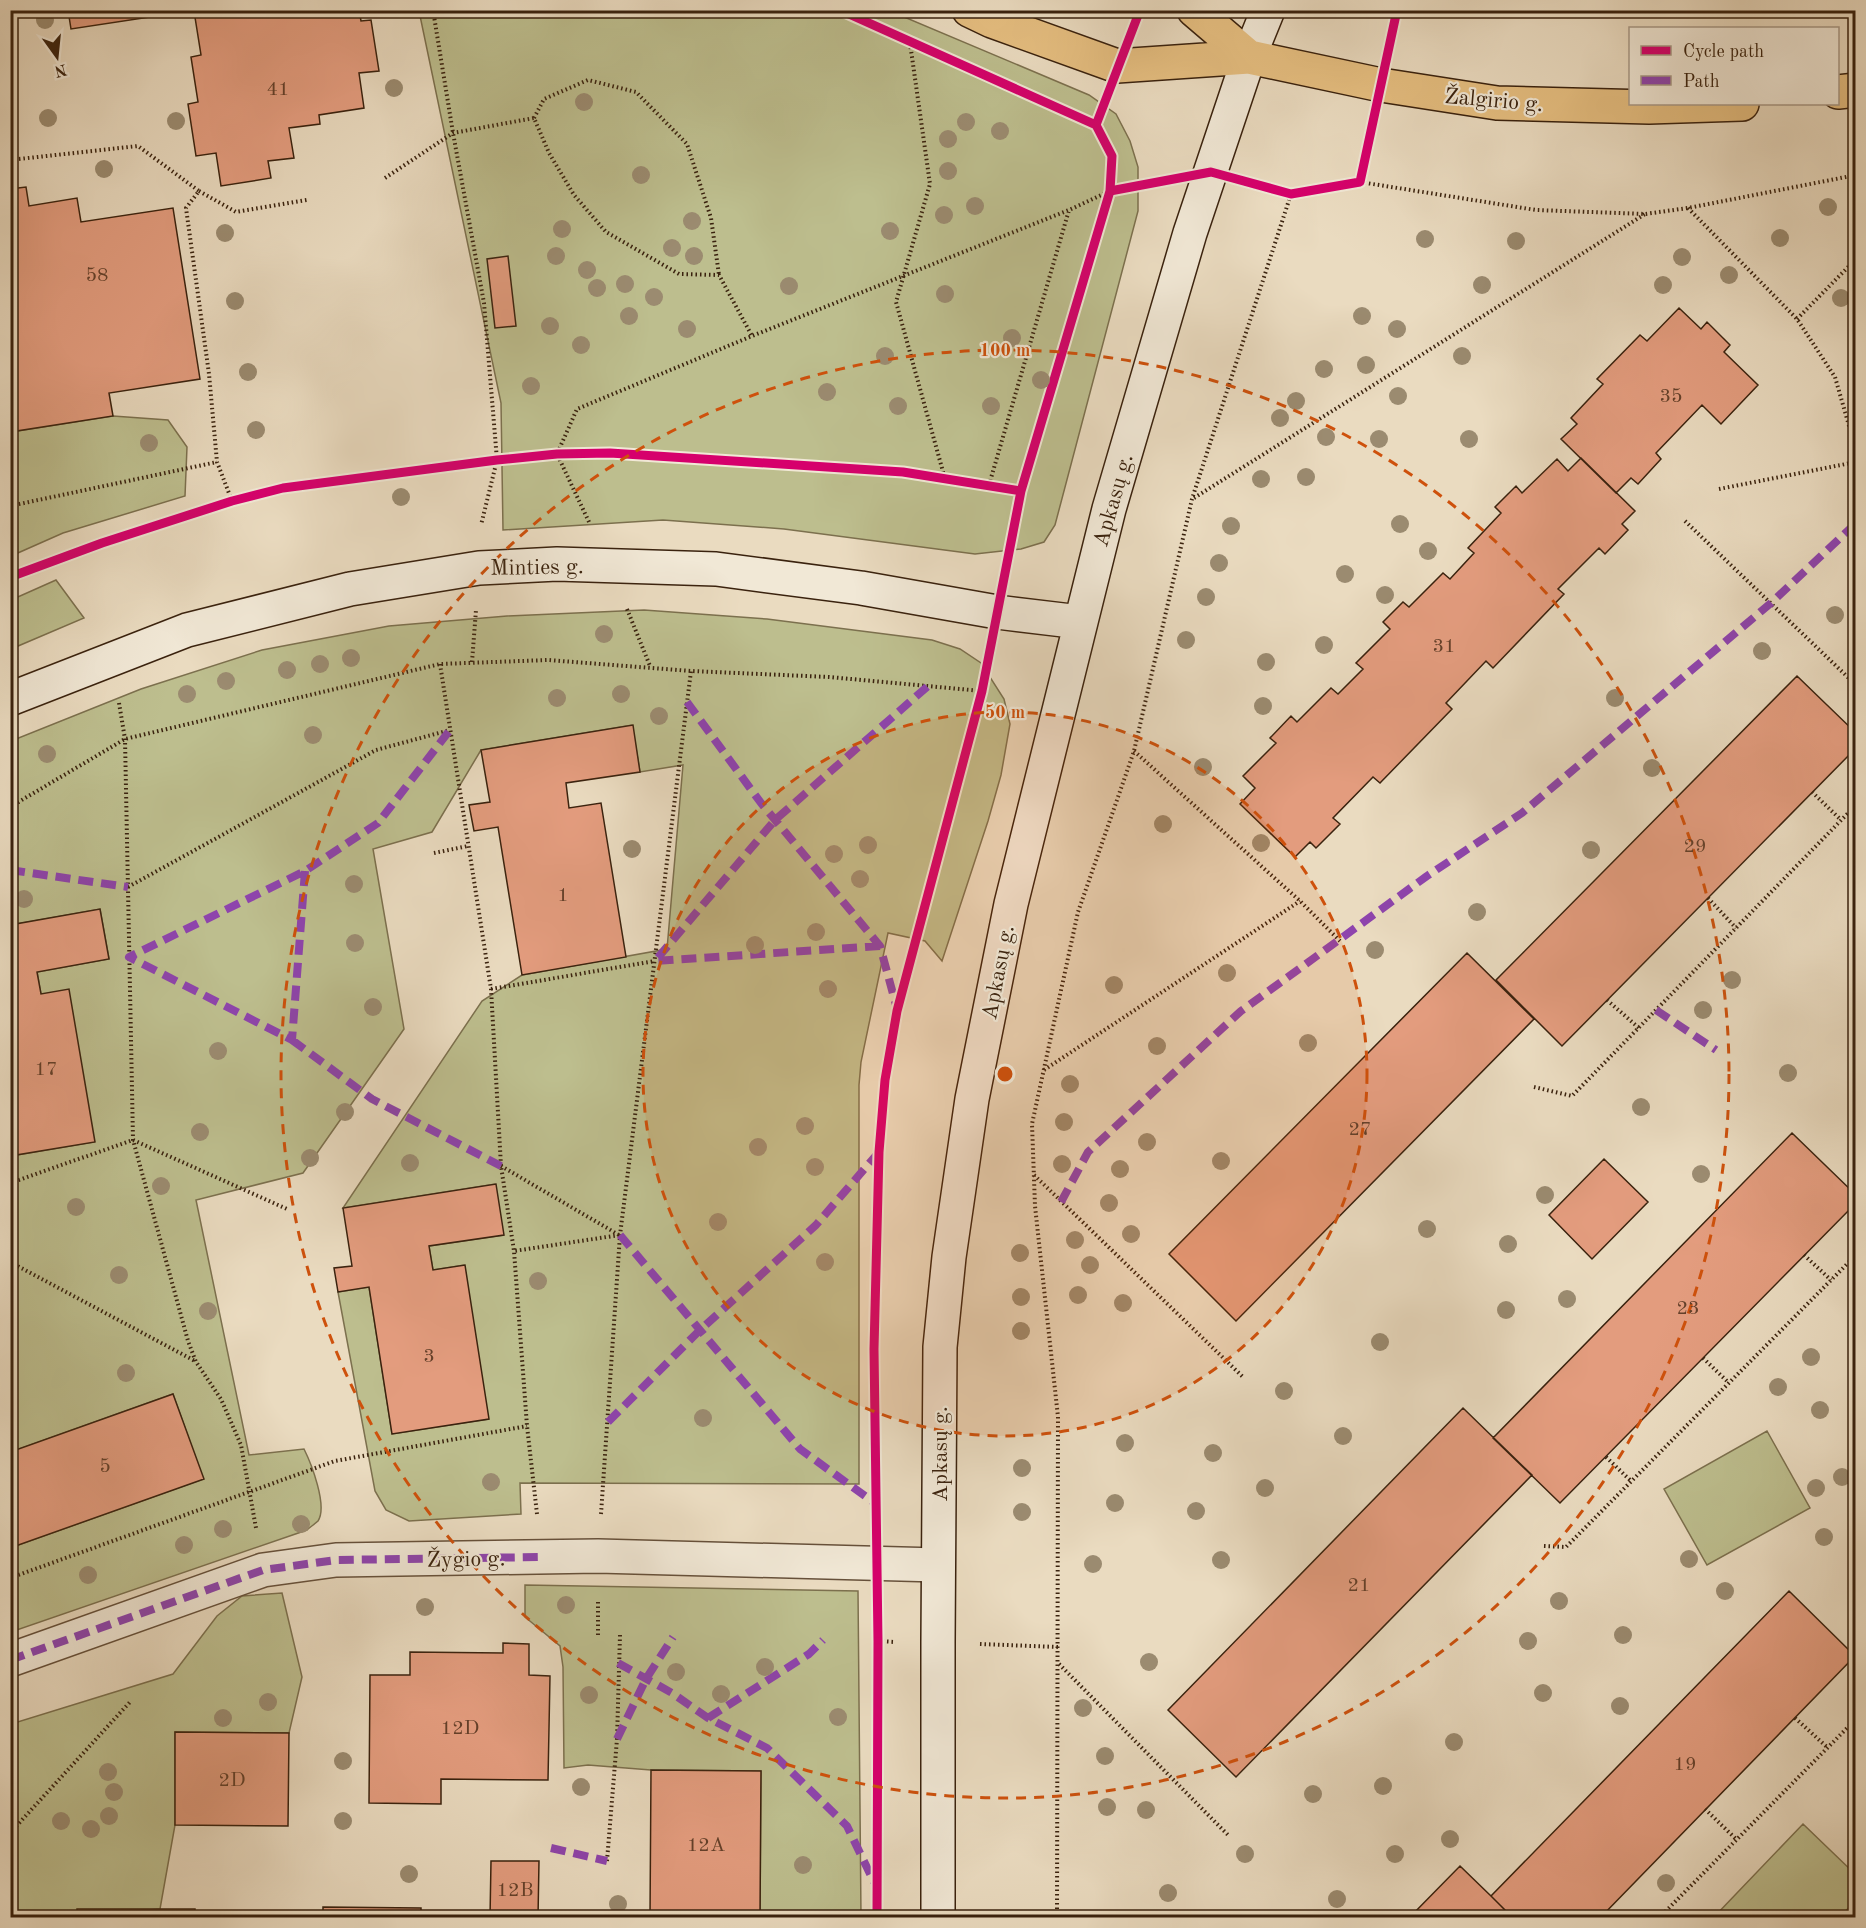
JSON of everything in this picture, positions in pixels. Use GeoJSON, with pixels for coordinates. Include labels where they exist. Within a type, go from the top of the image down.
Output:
{"type":"FeatureCollection","features":[{"type":"Feature","properties":{"kind":"main road"},"geometry":{"type":"LineString","coordinates":[[969,10],[992,21],[1117,66],[1249,57]]}},
{"type":"Feature","properties":{"kind":"main road"},"geometry":{"type":"LineString","coordinates":[[1194,10],[1249,57]]}},
{"type":"Feature","properties":{"kind":"main road","name":"Apkasų g."},"geometry":{"type":"LineString","coordinates":[[938,1917],[940,1347],[949,1257],[972,1098],[1011,904],[1109,509],[1190,233],[1249,57],[1268,10]]}},
{"type":"Feature","properties":{"kind":"main road","name":"Žalgirio g."},"geometry":{"type":"LineString","coordinates":[[1249,57],[1382,85],[1497,103],[1649,107],[1711,105]]}},
{"type":"Feature","properties":{"kind":"main road"},"geometry":{"type":"LineString","coordinates":[[1839,92],[1856,90]]}},
{"type":"Feature","properties":{"kind":"main road","name":"Minties g."},"geometry":{"type":"LineString","coordinates":[[10,699],[187,630],[350,589],[479,568],[557,564],[716,569],[861,588],[997,612],[1080,621]]}},
{"type":"Feature","properties":{"kind":"main road","name":"Žygio g."},"geometry":{"type":"LineString","coordinates":[[10,1660],[263,1570],[336,1560],[598,1556],[938,1565]]}},
{"type":"Feature","properties":{"kind":"path"},"geometry":{"type":"LineString","coordinates":[[433,10],[484,303],[497,460],[481,526],[472,662]]}},
{"type":"Feature","properties":{"kind":"path"},"geometry":{"type":"LineString","coordinates":[[910,44],[930,184],[896,302],[945,479]]}},
{"type":"Feature","properties":{"kind":"path"},"geometry":{"type":"LineString","coordinates":[[385,178],[453,134],[534,117],[544,99],[588,80],[636,92],[687,144],[711,218],[718,275],[752,336]]}},
{"type":"Feature","properties":{"kind":"path"},"geometry":{"type":"LineString","coordinates":[[534,117],[549,153],[574,195],[606,232],[679,274],[718,275]]}},
{"type":"Feature","properties":{"kind":"path"},"geometry":{"type":"LineString","coordinates":[[10,160],[138,146],[199,191],[236,213],[306,200]]}},
{"type":"Feature","properties":{"kind":"path"},"geometry":{"type":"LineString","coordinates":[[1360,182],[1536,210],[1645,214],[1688,208],[1856,174]]}},
{"type":"Feature","properties":{"kind":"path"},"geometry":{"type":"LineString","coordinates":[[199,191],[186,208],[209,374],[217,462],[232,501]]}},
{"type":"Feature","properties":{"kind":"path"},"geometry":{"type":"LineString","coordinates":[[650,666],[610,566],[557,454],[577,409],[752,336],[1069,210],[1110,191]]}},
{"type":"Feature","properties":{"kind":"path"},"geometry":{"type":"LineString","coordinates":[[1057,1917],[1058,1417],[1035,1206],[1032,1124],[1078,912],[1134,751],[1192,499],[1291,194]]}},
{"type":"Feature","properties":{"kind":"path"},"geometry":{"type":"LineString","coordinates":[[1688,208],[1797,319],[1835,377],[1856,450]]}},
{"type":"Feature","properties":{"kind":"path"},"geometry":{"type":"LineString","coordinates":[[990,485],[1069,210]]}},
{"type":"Feature","properties":{"kind":"path"},"geometry":{"type":"LineString","coordinates":[[1192,499],[1645,214]]}},
{"type":"Feature","properties":{"kind":"path"},"geometry":{"type":"LineString","coordinates":[[1797,319],[1856,259]]}},
{"type":"Feature","properties":{"kind":"path"},"geometry":{"type":"LineString","coordinates":[[10,506],[217,462]]}},
{"type":"Feature","properties":{"kind":"path"},"geometry":{"type":"LineString","coordinates":[[1719,489],[1856,462]]}},
{"type":"Feature","properties":{"kind":"path"},"geometry":{"type":"LineString","coordinates":[[1685,521],[1856,685]]}},
{"type":"Feature","properties":{"kind":"path"},"geometry":{"type":"LineString","coordinates":[[10,807],[125,739],[440,664],[548,660],[829,677],[982,691]]}},
{"type":"Feature","properties":{"kind":"path"},"geometry":{"type":"LineString","coordinates":[[440,664],[491,989],[501,1166],[514,1251],[527,1426],[542,1557]]}},
{"type":"Feature","properties":{"kind":"path"},"geometry":{"type":"LineString","coordinates":[[604,1482],[620,1235],[691,670]]}},
{"type":"Feature","properties":{"kind":"path"},"geometry":{"type":"LineString","coordinates":[[128,886],[376,750],[450,730]]}},
{"type":"Feature","properties":{"kind":"path"},"geometry":{"type":"LineString","coordinates":[[125,739],[133,1140],[185,1330],[196,1362],[221,1399],[241,1446],[251,1490],[263,1570]]}},
{"type":"Feature","properties":{"kind":"path"},"geometry":{"type":"LineString","coordinates":[[1134,751],[1300,901],[1340,941]]}},
{"type":"Feature","properties":{"kind":"path"},"geometry":{"type":"LineString","coordinates":[[1812,792],[1841,820]]}},
{"type":"Feature","properties":{"kind":"path"},"geometry":{"type":"LineString","coordinates":[[1534,1087],[1572,1096],[1856,805]]}},
{"type":"Feature","properties":{"kind":"path"},"geometry":{"type":"LineString","coordinates":[[434,853],[468,846]]}},
{"type":"Feature","properties":{"kind":"path"},"geometry":{"type":"LineString","coordinates":[[1708,898],[1736,928]]}},
{"type":"Feature","properties":{"kind":"path"},"geometry":{"type":"LineString","coordinates":[[1044,1070],[1300,901]]}},
{"type":"Feature","properties":{"kind":"path"},"geometry":{"type":"LineString","coordinates":[[491,989],[655,961]]}},
{"type":"Feature","properties":{"kind":"path"},"geometry":{"type":"LineString","coordinates":[[1607,1000],[1639,1028]]}},
{"type":"Feature","properties":{"kind":"path"},"geometry":{"type":"LineString","coordinates":[[10,1183],[133,1140],[287,1209]]}},
{"type":"Feature","properties":{"kind":"path"},"geometry":{"type":"LineString","coordinates":[[501,1166],[620,1235]]}},
{"type":"Feature","properties":{"kind":"path"},"geometry":{"type":"LineString","coordinates":[[1034,1175],[1242,1377]]}},
{"type":"Feature","properties":{"kind":"path"},"geometry":{"type":"LineString","coordinates":[[514,1251],[620,1235]]}},
{"type":"Feature","properties":{"kind":"path"},"geometry":{"type":"LineString","coordinates":[[1804,1255],[1831,1280]]}},
{"type":"Feature","properties":{"kind":"path"},"geometry":{"type":"LineString","coordinates":[[1544,1546],[1566,1547],[1856,1255]]}},
{"type":"Feature","properties":{"kind":"path"},"geometry":{"type":"LineString","coordinates":[[10,1262],[196,1362]]}},
{"type":"Feature","properties":{"kind":"path"},"geometry":{"type":"LineString","coordinates":[[1703,1358],[1729,1383]]}},
{"type":"Feature","properties":{"kind":"path"},"geometry":{"type":"LineString","coordinates":[[10,1578],[335,1461],[527,1426]]}},
{"type":"Feature","properties":{"kind":"path"},"geometry":{"type":"LineString","coordinates":[[1606,1457],[1631,1481]]}},
{"type":"Feature","properties":{"kind":"path"},"geometry":{"type":"LineString","coordinates":[[607,1861],[617,1740],[620,1635]]}},
{"type":"Feature","properties":{"kind":"path"},"geometry":{"type":"LineString","coordinates":[[1058,1663],[1229,1836]]}},
{"type":"Feature","properties":{"kind":"path"},"geometry":{"type":"LineString","coordinates":[[10,1833],[129,1702]]}},
{"type":"Feature","properties":{"kind":"path"},"geometry":{"type":"LineString","coordinates":[[1795,1718],[1827,1747]]}},
{"type":"Feature","properties":{"kind":"path"},"geometry":{"type":"LineString","coordinates":[[1659,1917],[1856,1719]]}},
{"type":"Feature","properties":{"kind":"path"},"geometry":{"type":"LineString","coordinates":[[1705,1809],[1736,1839]]}},
{"type":"Feature","properties":{"kind":"green space"},"geometry":{"type":"Polygon","coordinates":[[[419,11],[890,11],[1089,95],[1116,114],[1130,141],[1138,167],[1138,211],[1055,525],[1044,542],[1021,549],[975,554],[784,529],[663,520],[503,530],[501,403],[419,11]]]}},
{"type":"Feature","properties":{"kind":"green space"},"geometry":{"type":"Polygon","coordinates":[[[113,416],[168,420],[187,447],[185,496],[63,533],[11,556],[11,432],[113,416]]]}},
{"type":"Feature","properties":{"kind":"green space"},"geometry":{"type":"Polygon","coordinates":[[[56,580],[84,618],[11,649],[11,600],[56,580]]]}},
{"type":"Feature","properties":{"kind":"green space"},"geometry":{"type":"Polygon","coordinates":[[[644,610],[767,619],[932,640],[960,649],[981,663],[1004,699],[1010,724],[1001,775],[942,961],[925,941],[888,933],[861,1062],[859,1085],[859,1484],[520,1483],[521,1514],[409,1521],[386,1510],[375,1491],[338,1292],[369,1287],[392,1434],[488,1419],[464,1265],[433,1270],[429,1246],[503,1235],[495,1184],[343,1208],[482,1001],[522,975],[667,949],[683,765],[640,772],[632,725],[481,750],[432,832],[373,849],[404,1029],[303,1173],[196,1200],[249,1455],[304,1449],[320,1495],[321,1514],[318,1521],[307,1530],[11,1632],[10,1548],[203,1479],[173,1394],[11,1452],[11,1156],[94,1142],[41,994],[37,972],[109,959],[100,909],[11,925],[11,741],[141,689],[262,650],[389,626],[507,616],[644,610]]]}},
{"type":"Feature","properties":{"kind":"green space"},"geometry":{"type":"Polygon","coordinates":[[[1767,1431],[1810,1508],[1707,1565],[1664,1489],[1767,1431]]]}},
{"type":"Feature","properties":{"kind":"green space"},"geometry":{"type":"Polygon","coordinates":[[[525,1585],[858,1591],[861,1917],[760,1917],[761,1771],[651,1770],[588,1765],[564,1768],[563,1667],[560,1646],[525,1617],[525,1585]]]}},
{"type":"Feature","properties":{"kind":"green space"},"geometry":{"type":"Polygon","coordinates":[[[282,1593],[302,1677],[289,1733],[175,1732],[175,1825],[160,1909],[77,1917],[11,1918],[11,1724],[173,1674],[217,1616],[242,1596],[282,1593]]]}},
{"type":"Feature","properties":{"kind":"green space"},"geometry":{"type":"Polygon","coordinates":[[[1803,1824],[1855,1874],[1855,1901],[1840,1917],[1714,1917],[1803,1824]]]}},
{"type":"Feature","properties":{"kind":"building"},"geometry":{"type":"Polygon","coordinates":[[[68,10],[196,10],[71,29],[68,10]]]}},
{"type":"Feature","properties":{"kind":"building"},"geometry":{"type":"Polygon","coordinates":[[[359,10],[361,21],[371,20],[379,71],[359,73],[364,108],[319,115],[320,124],[289,128],[294,158],[268,161],[271,178],[221,186],[216,153],[196,156],[188,104],[198,102],[191,57],[201,55],[194,11],[359,10]]]}},
{"type":"Feature","properties":{"kind":"building"},"geometry":{"type":"Polygon","coordinates":[[[26,187],[29,206],[77,198],[81,222],[173,208],[200,379],[109,393],[113,416],[10,432],[10,358],[16,357],[10,325],[10,189],[26,187]]]}},
{"type":"Feature","properties":{"kind":"building"},"geometry":{"type":"Polygon","coordinates":[[[508,256],[516,326],[495,328],[487,259],[508,256]]]}},
{"type":"Feature","properties":{"kind":"building"},"geometry":{"type":"Polygon","coordinates":[[[1679,308],[1701,329],[1707,322],[1730,345],[1724,352],[1758,385],[1721,424],[1702,405],[1656,453],[1661,459],[1638,484],[1631,478],[1616,493],[1561,439],[1577,424],[1571,418],[1603,384],[1597,379],[1640,335],[1647,341],[1679,308]]]}},
{"type":"Feature","properties":{"kind":"building"},"geometry":{"type":"Polygon","coordinates":[[[1581,458],[1635,511],[1622,524],[1628,530],[1605,554],[1599,548],[1558,589],[1564,594],[1493,668],[1486,661],[1446,703],[1452,709],[1380,783],[1373,777],[1333,818],[1340,824],[1316,848],[1310,842],[1295,857],[1240,804],[1255,788],[1243,776],[1276,743],[1270,738],[1291,716],[1297,722],[1331,688],[1338,694],[1363,669],[1356,663],[1390,629],[1383,622],[1403,602],[1409,607],[1443,573],[1450,579],[1474,553],[1468,548],[1501,513],[1495,507],[1516,486],[1522,493],[1557,459],[1568,471],[1581,458]]]}},
{"type":"Feature","properties":{"kind":"building"},"geometry":{"type":"Polygon","coordinates":[[[1797,676],[1856,733],[1856,748],[1562,1046],[1496,980],[1797,676]]]}},
{"type":"Feature","properties":{"kind":"building"},"geometry":{"type":"Polygon","coordinates":[[[633,725],[640,772],[566,783],[569,808],[601,803],[626,957],[522,975],[498,827],[474,831],[469,805],[490,802],[481,750],[633,725]]]}},
{"type":"Feature","properties":{"kind":"building"},"geometry":{"type":"Polygon","coordinates":[[[100,909],[109,959],[37,972],[41,994],[69,989],[95,1142],[10,1156],[10,925],[100,909]]]}},
{"type":"Feature","properties":{"kind":"building"},"geometry":{"type":"Polygon","coordinates":[[[1467,953],[1534,1019],[1236,1321],[1169,1254],[1467,953]]]}},
{"type":"Feature","properties":{"kind":"building"},"geometry":{"type":"Polygon","coordinates":[[[1792,1133],[1856,1195],[1856,1203],[1560,1503],[1493,1438],[1792,1133]]]}},
{"type":"Feature","properties":{"kind":"building"},"geometry":{"type":"Polygon","coordinates":[[[1604,1159],[1648,1202],[1592,1259],[1549,1215],[1604,1159]]]}},
{"type":"Feature","properties":{"kind":"building"},"geometry":{"type":"Polygon","coordinates":[[[496,1184],[504,1235],[429,1246],[433,1270],[465,1265],[489,1419],[392,1434],[369,1287],[338,1292],[334,1268],[352,1266],[343,1208],[496,1184]]]}},
{"type":"Feature","properties":{"kind":"building"},"geometry":{"type":"Polygon","coordinates":[[[173,1394],[204,1479],[10,1548],[10,1452],[173,1394]]]}},
{"type":"Feature","properties":{"kind":"building"},"geometry":{"type":"Polygon","coordinates":[[[1463,1408],[1532,1475],[1236,1777],[1168,1710],[1463,1408]]]}},
{"type":"Feature","properties":{"kind":"building"},"geometry":{"type":"Polygon","coordinates":[[[1789,1591],[1855,1656],[1600,1918],[1513,1918],[1491,1896],[1789,1591]]]}},
{"type":"Feature","properties":{"kind":"building"},"geometry":{"type":"Polygon","coordinates":[[[503,1643],[529,1644],[529,1675],[550,1676],[548,1780],[441,1779],[441,1804],[369,1803],[370,1675],[410,1675],[410,1652],[503,1653],[503,1643]]]}},
{"type":"Feature","properties":{"kind":"building"},"geometry":{"type":"Polygon","coordinates":[[[175,1732],[289,1733],[288,1826],[175,1825],[175,1732]]]}},
{"type":"Feature","properties":{"kind":"building"},"geometry":{"type":"Polygon","coordinates":[[[651,1770],[761,1771],[760,1918],[650,1918],[651,1770]]]}},
{"type":"Feature","properties":{"kind":"building"},"geometry":{"type":"Polygon","coordinates":[[[491,1861],[539,1861],[538,1918],[490,1918],[491,1861]]]}},
{"type":"Feature","properties":{"kind":"building"},"geometry":{"type":"Polygon","coordinates":[[[1460,1866],[1491,1896],[1513,1918],[1409,1918],[1460,1866]]]}},
{"type":"Feature","properties":{"kind":"building"},"geometry":{"type":"Polygon","coordinates":[[[323,1907],[421,1908],[421,1918],[323,1918],[323,1907]]]}},
{"type":"Feature","properties":{"kind":"building"},"geometry":{"type":"Polygon","coordinates":[[[77,1909],[195,1909],[195,1918],[77,1918],[77,1909]]]}},
{"type":"Feature","properties":{"kind":"marked path"},"geometry":{"type":"LineString","coordinates":[[1061,1202],[1088,1152],[1241,1011],[1427,876],[1522,813],[1771,603],[1856,523]]}},
{"type":"Feature","properties":{"kind":"marked path"},"geometry":{"type":"LineString","coordinates":[[880,946],[655,961],[775,820],[928,686]]}},
{"type":"Feature","properties":{"kind":"marked path"},"geometry":{"type":"LineString","coordinates":[[687,702],[761,803],[880,946],[896,1005]]}},
{"type":"Feature","properties":{"kind":"marked path"},"geometry":{"type":"LineString","coordinates":[[305,871],[292,1040],[129,957],[305,871],[378,823],[450,730]]}},
{"type":"Feature","properties":{"kind":"marked path"},"geometry":{"type":"LineString","coordinates":[[10,870],[128,887]]}},
{"type":"Feature","properties":{"kind":"marked path"},"geometry":{"type":"LineString","coordinates":[[1656,1010],[1716,1050]]}},
{"type":"Feature","properties":{"kind":"marked path"},"geometry":{"type":"LineString","coordinates":[[292,1040],[372,1099],[501,1166]]}},
{"type":"Feature","properties":{"kind":"marked path"},"geometry":{"type":"LineString","coordinates":[[608,1422],[699,1331],[816,1225],[879,1152]]}},
{"type":"Feature","properties":{"kind":"marked path"},"geometry":{"type":"LineString","coordinates":[[620,1235],[800,1449],[876,1504]]}},
{"type":"Feature","properties":{"kind":"marked path"},"geometry":{"type":"LineString","coordinates":[[10,1660],[263,1570],[336,1560],[542,1557]]}},
{"type":"Feature","properties":{"kind":"marked path"},"geometry":{"type":"LineString","coordinates":[[617,1739],[646,1679],[673,1637]]}},
{"type":"Feature","properties":{"kind":"marked path"},"geometry":{"type":"LineString","coordinates":[[708,1718],[809,1654],[823,1640]]}},
{"type":"Feature","properties":{"kind":"marked path"},"geometry":{"type":"LineString","coordinates":[[618,1663],[672,1693],[708,1718],[767,1748],[847,1826],[874,1882]]}},
{"type":"Feature","properties":{"kind":"marked path"},"geometry":{"type":"LineString","coordinates":[[551,1848],[607,1861]]}},
{"type":"Feature","properties":{"kind":"cycle path"},"geometry":{"type":"LineString","coordinates":[[840,10],[1096,125],[1112,156],[1110,191],[1021,491],[982,691],[897,1011],[885,1080],[879,1152],[874,1349],[878,1641],[877,1918]]}},
{"type":"Feature","properties":{"kind":"cycle path"},"geometry":{"type":"LineString","coordinates":[[1096,125],[1140,10]]}},
{"type":"Feature","properties":{"kind":"cycle path"},"geometry":{"type":"LineString","coordinates":[[1110,191],[1211,172],[1291,194],[1360,182],[1397,10]]}},
{"type":"Feature","properties":{"kind":"cycle path"},"geometry":{"type":"LineString","coordinates":[[10,577],[102,543],[232,501],[283,488],[557,454],[610,453],[903,472],[1021,491]]}}]}
